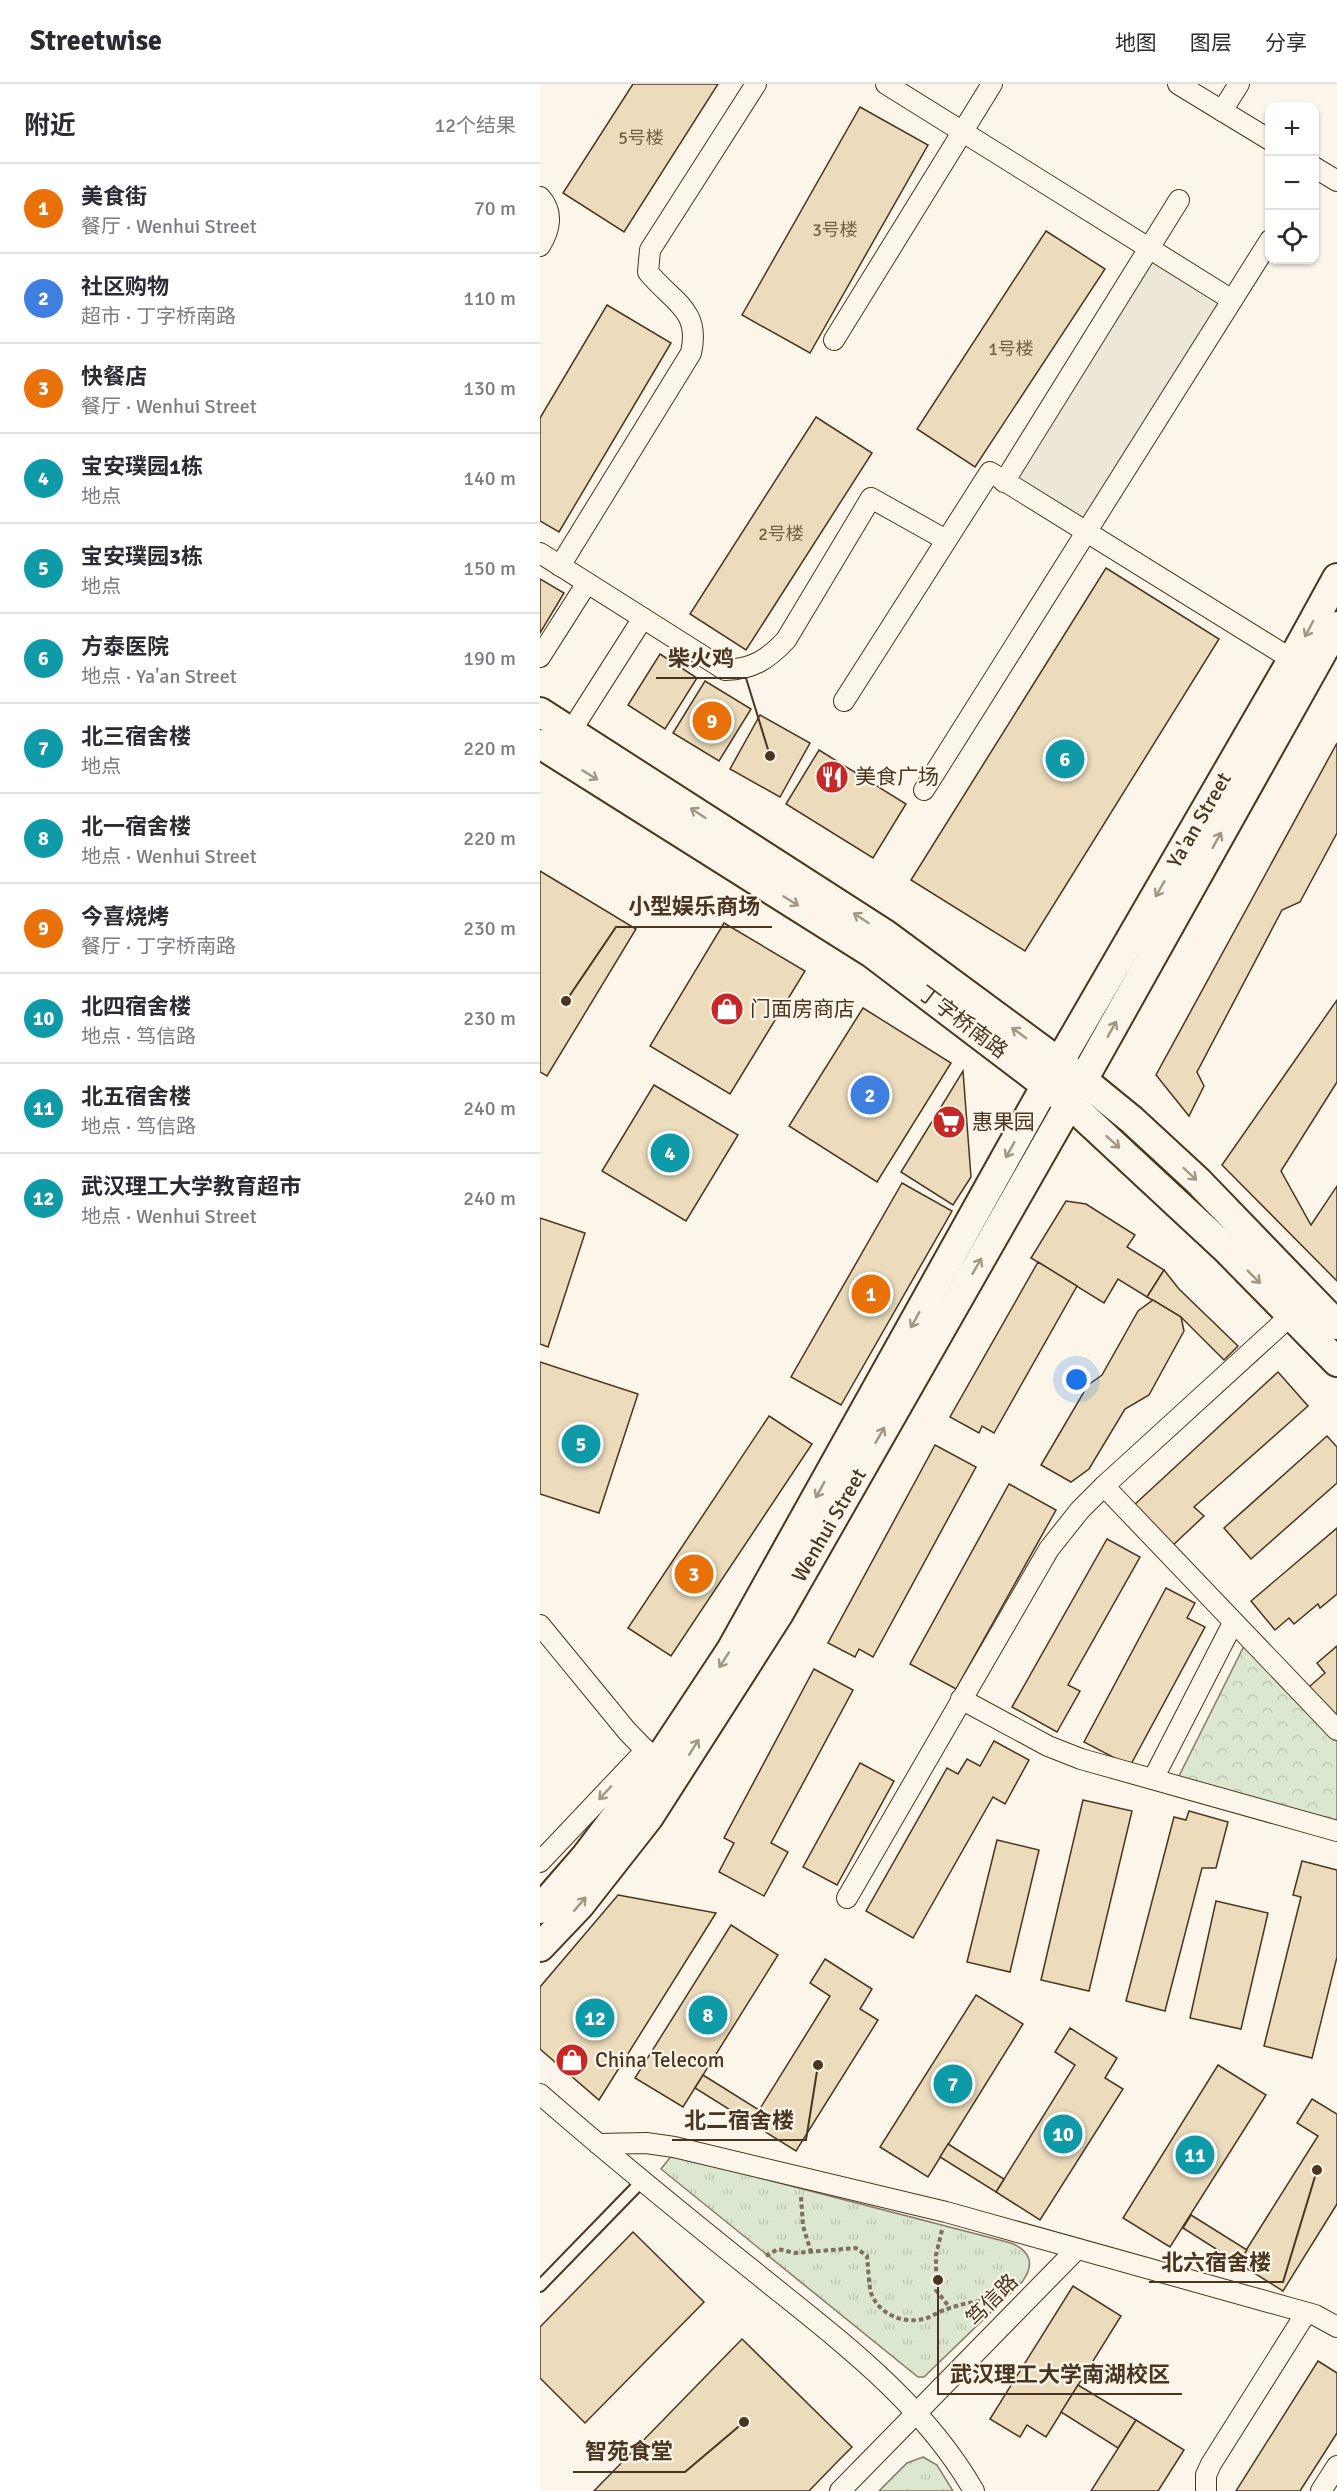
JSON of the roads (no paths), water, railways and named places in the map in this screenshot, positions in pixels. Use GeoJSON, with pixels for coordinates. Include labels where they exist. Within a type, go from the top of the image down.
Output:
{"type":"FeatureCollection","features":[{"type":"Feature","properties":{"kind":"main road","name":"Ya'an Street"},"geometry":{"type":"LineString","coordinates":[[1076,1091],[1302,666],[1337,578]]}},
{"type":"Feature","properties":{"kind":"main road","name":"Ya'an Street"},"geometry":{"type":"LineString","coordinates":[[1053,1074],[1302,666],[1337,626]]}},
{"type":"Feature","properties":{"kind":"main road","name":"丁字桥南路"},"geometry":{"type":"LineString","coordinates":[[540,712],[885,934],[1053,1074]]}},
{"type":"Feature","properties":{"kind":"main road","name":"丁字桥南路"},"geometry":{"type":"LineString","coordinates":[[540,744],[873,954],[1076,1091],[1132,1120],[1198,1181],[1301,1306],[1337,1362]]}},
{"type":"Feature","properties":{"kind":"main road","name":"Wenhui Street"},"geometry":{"type":"LineString","coordinates":[[540,1909],[586,1856],[651,1756],[731,1650],[1053,1074]]}},
{"type":"Feature","properties":{"kind":"main road","name":"Wenhui Street"},"geometry":{"type":"LineString","coordinates":[[540,1947],[580,1905],[649,1816],[778,1615],[1076,1091]]}},
{"type":"Feature","properties":{"kind":"main road","name":"丁字桥南路"},"geometry":{"type":"LineString","coordinates":[[1301,1306],[1337,1325]]}},
{"type":"Feature","properties":{"kind":"street"},"geometry":{"type":"LineString","coordinates":[[560,566],[691,353],[695,336],[690,318],[648,272],[650,250],[756,84]]}},
{"type":"Feature","properties":{"kind":"street"},"geometry":{"type":"LineString","coordinates":[[886,84],[1232,300]]}},
{"type":"Feature","properties":{"kind":"street"},"geometry":{"type":"LineString","coordinates":[[834,340],[992,84]]}},
{"type":"Feature","properties":{"kind":"street"},"geometry":{"type":"LineString","coordinates":[[1178,84],[1265,138]]}},
{"type":"Feature","properties":{"kind":"street"},"geometry":{"type":"LineString","coordinates":[[1222,111],[1239,84]]}},
{"type":"Feature","properties":{"kind":"street"},"geometry":{"type":"LineString","coordinates":[[1319,170],[1337,181]]}},
{"type":"Feature","properties":{"kind":"street"},"geometry":{"type":"LineString","coordinates":[[540,197],[546,203],[550,218],[549,233],[540,246]]}},
{"type":"Feature","properties":{"kind":"street"},"geometry":{"type":"LineString","coordinates":[[1004,482],[1179,200]]}},
{"type":"Feature","properties":{"kind":"street"},"geometry":{"type":"LineString","coordinates":[[924,790],[1265,246]]}},
{"type":"Feature","properties":{"kind":"street"},"geometry":{"type":"LineString","coordinates":[[844,701],[990,472],[1302,666]]}},
{"type":"Feature","properties":{"kind":"street"},"geometry":{"type":"LineString","coordinates":[[540,553],[725,670],[758,665],[771,656],[786,640],[871,498],[946,540]]}},
{"type":"Feature","properties":{"kind":"street"},"geometry":{"type":"LineString","coordinates":[[540,657],[587,583]]}},
{"type":"Feature","properties":{"kind":"street"},"geometry":{"type":"LineString","coordinates":[[571,731],[643,618]]}},
{"type":"Feature","properties":{"kind":"street"},"geometry":{"type":"LineString","coordinates":[[847,1898],[1049,1549],[1080,1509],[1301,1306]]}},
{"type":"Feature","properties":{"kind":"street"},"geometry":{"type":"LineString","coordinates":[[1104,1486],[1337,1730]]}},
{"type":"Feature","properties":{"kind":"street"},"geometry":{"type":"LineString","coordinates":[[1153,1779],[1233,1623]]}},
{"type":"Feature","properties":{"kind":"street"},"geometry":{"type":"LineString","coordinates":[[540,1625],[627,1731],[651,1756],[540,1862]]}},
{"type":"Feature","properties":{"kind":"street"},"geometry":{"type":"LineString","coordinates":[[961,1699],[1066,1754],[1337,1832]]}},
{"type":"Feature","properties":{"kind":"street"},"geometry":{"type":"LineString","coordinates":[[540,2094],[871,2368],[917,2411],[952,2455],[974,2491]]}},
{"type":"Feature","properties":{"kind":"street"},"geometry":{"type":"LineString","coordinates":[[598,2144],[646,2143],[674,2147],[946,2212],[1306,2313],[1337,2327]]}},
{"type":"Feature","properties":{"kind":"street","name":"笃信路"},"geometry":{"type":"LineString","coordinates":[[840,2491],[1077,2249]]}},
{"type":"Feature","properties":{"kind":"street"},"geometry":{"type":"LineString","coordinates":[[1206,2491],[1206,2475],[1211,2464],[1306,2313]]}},
{"type":"Feature","properties":{"kind":"street"},"geometry":{"type":"LineString","coordinates":[[1321,2491],[1337,2466]]}},
{"type":"Feature","properties":{"kind":"lane"},"geometry":{"type":"LineString","coordinates":[[540,2286],[643,2180]]}},
{"type":"Feature","properties":{"kind":"place","name":"今喜烧烤"},"geometry":{"type":"Point","coordinates":[712,721]}},
{"type":"Feature","properties":{"kind":"place","name":"柴火鸡"},"geometry":{"type":"Point","coordinates":[770,756]}},
{"type":"Feature","properties":{"kind":"place","name":"方泰医院"},"geometry":{"type":"Point","coordinates":[1065,759]}},
{"type":"Feature","properties":{"kind":"place","name":"美食广场"},"geometry":{"type":"Point","coordinates":[832,777]}},
{"type":"Feature","properties":{"kind":"place","name":"小型娱乐商场"},"geometry":{"type":"Point","coordinates":[566,1001]}},
{"type":"Feature","properties":{"kind":"place","name":"门面房商店"},"geometry":{"type":"Point","coordinates":[727,1009]}},
{"type":"Feature","properties":{"kind":"place","name":"社区购物"},"geometry":{"type":"Point","coordinates":[870,1095]}},
{"type":"Feature","properties":{"kind":"place","name":"惠果园"},"geometry":{"type":"Point","coordinates":[949,1122]}},
{"type":"Feature","properties":{"kind":"place","name":"宝安璞园1栋"},"geometry":{"type":"Point","coordinates":[670,1153]}},
{"type":"Feature","properties":{"kind":"place","name":"美食街"},"geometry":{"type":"Point","coordinates":[871,1294]}},
{"type":"Feature","properties":{"kind":"place","name":"宝安璞园3栋"},"geometry":{"type":"Point","coordinates":[581,1444]}},
{"type":"Feature","properties":{"kind":"place","name":"快餐店"},"geometry":{"type":"Point","coordinates":[694,1574]}},
{"type":"Feature","properties":{"kind":"place","name":"北一宿舍楼"},"geometry":{"type":"Point","coordinates":[708,2015]}},
{"type":"Feature","properties":{"kind":"place","name":"武汉理工大学教育超市"},"geometry":{"type":"Point","coordinates":[595,2018]}},
{"type":"Feature","properties":{"kind":"place","name":"China Telecom"},"geometry":{"type":"Point","coordinates":[572,2060]}},
{"type":"Feature","properties":{"kind":"place","name":"北二宿舍楼"},"geometry":{"type":"Point","coordinates":[818,2065]}},
{"type":"Feature","properties":{"kind":"place","name":"北三宿舍楼"},"geometry":{"type":"Point","coordinates":[953,2084]}},
{"type":"Feature","properties":{"kind":"place","name":"北四宿舍楼"},"geometry":{"type":"Point","coordinates":[1063,2134]}},
{"type":"Feature","properties":{"kind":"place","name":"北五宿舍楼"},"geometry":{"type":"Point","coordinates":[1195,2155]}},
{"type":"Feature","properties":{"kind":"place","name":"北六宿舍楼"},"geometry":{"type":"Point","coordinates":[1317,2170]}},
{"type":"Feature","properties":{"kind":"place","name":"武汉理工大学南湖校区"},"geometry":{"type":"Point","coordinates":[938,2280]}},
{"type":"Feature","properties":{"kind":"place","name":"智苑食堂"},"geometry":{"type":"Point","coordinates":[744,2422]}}]}
